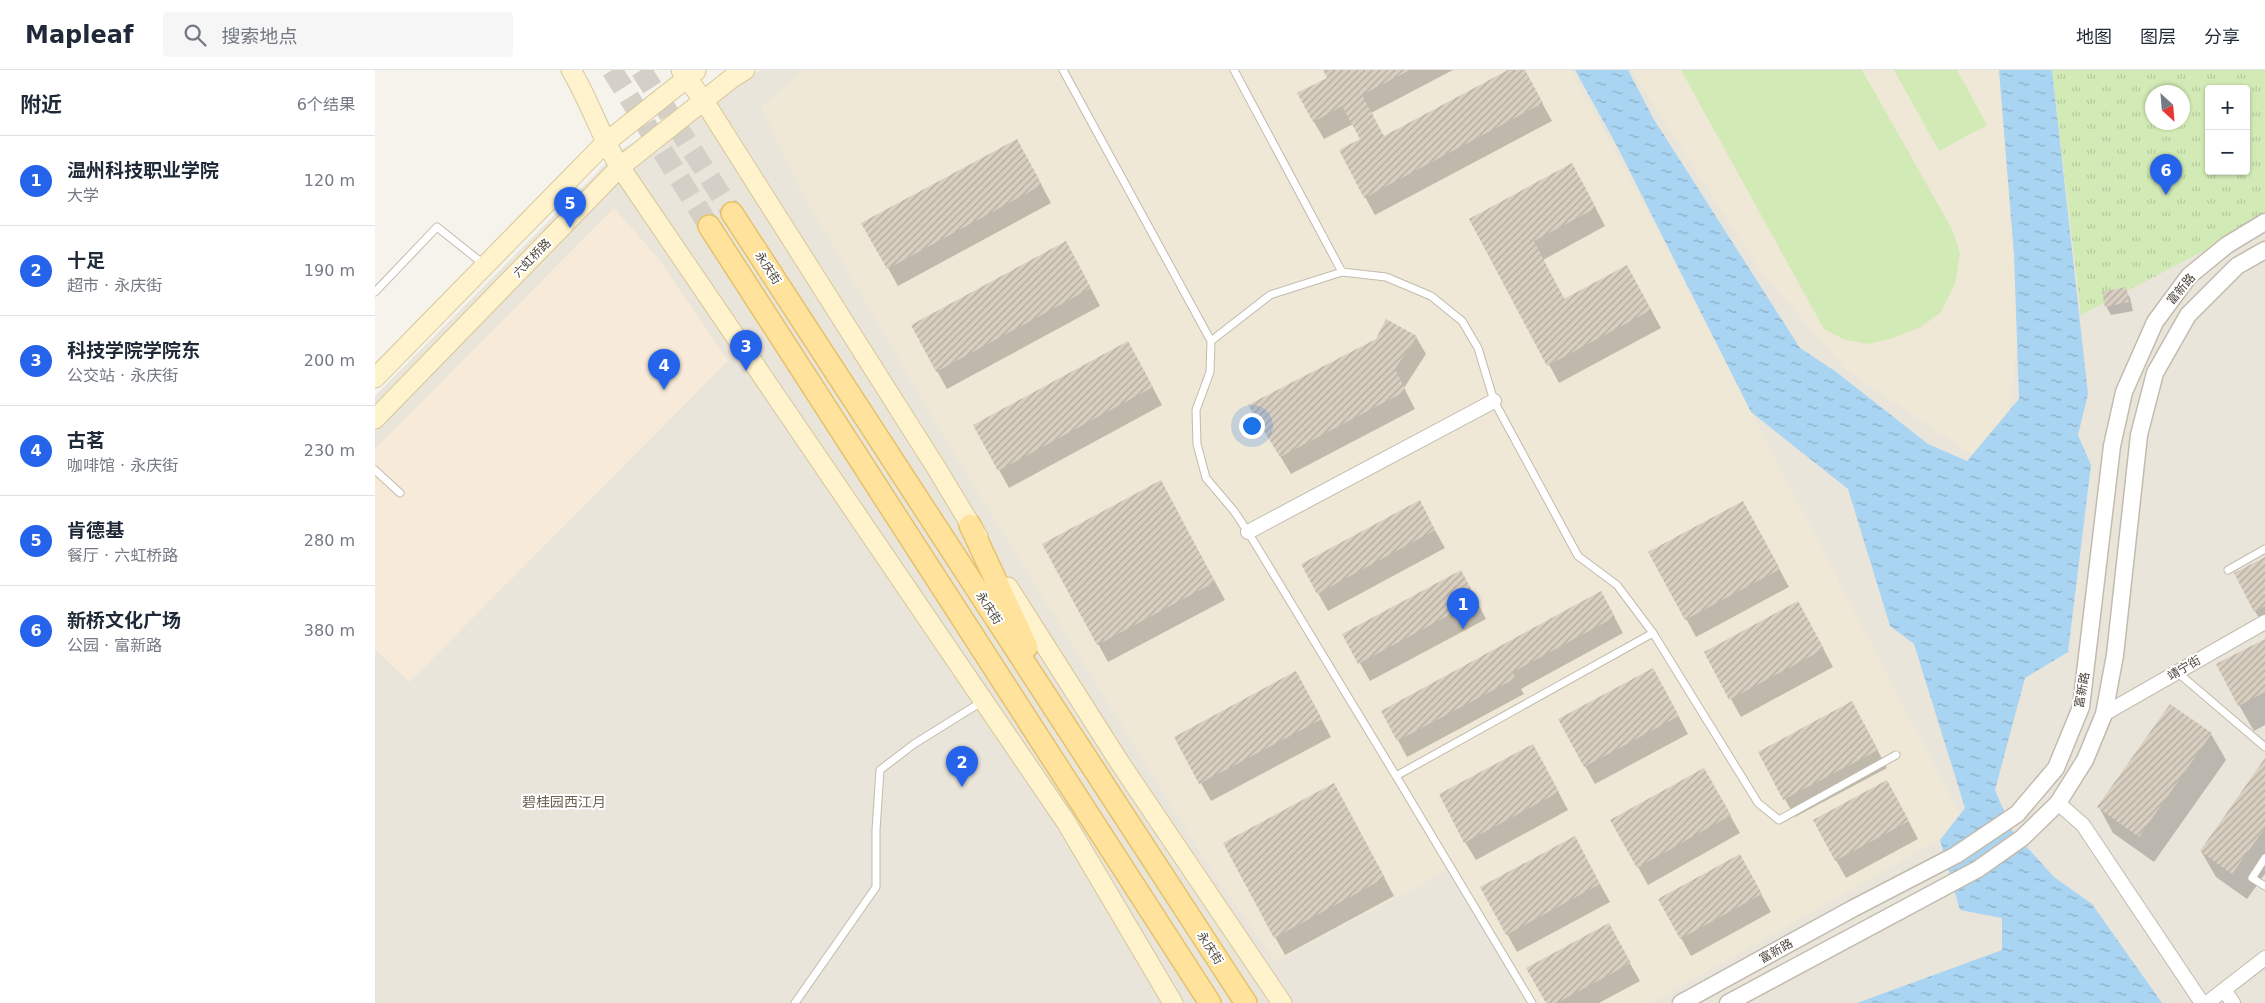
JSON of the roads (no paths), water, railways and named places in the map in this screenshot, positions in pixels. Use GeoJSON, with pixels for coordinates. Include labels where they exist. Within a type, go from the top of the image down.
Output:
{"type":"FeatureCollection","features":[{"type":"Feature","properties":{"kind":"main road"},"geometry":{"type":"LineString","coordinates":[[571,70],[583,89],[605,143],[620,167],[1065,822],[1173,1003]]}},
{"type":"Feature","properties":{"kind":"main road","name":"六虹桥路"},"geometry":{"type":"LineString","coordinates":[[375,419],[620,167],[745,70]]}},
{"type":"Feature","properties":{"kind":"main road"},"geometry":{"type":"LineString","coordinates":[[375,378],[605,143],[688,72],[703,101],[970,525],[1022,611],[1120,763],[1282,1003]]}},
{"type":"Feature","properties":{"kind":"main road","name":"永庆街"},"geometry":{"type":"LineString","coordinates":[[732,213],[1246,1003]]}},
{"type":"Feature","properties":{"kind":"main road"},"geometry":{"type":"LineString","coordinates":[[709,226],[1211,1003]]}},
{"type":"Feature","properties":{"kind":"main road"},"geometry":{"type":"LineString","coordinates":[[970,525],[1059,715]]}},
{"type":"Feature","properties":{"kind":"street","name":"富新路"},"geometry":{"type":"LineString","coordinates":[[1681,1003],[1972,845],[2017,814],[2056,768],[2081,707],[2112,446],[2124,392],[2155,322],[2189,276],[2227,245],[2265,222]]}},
{"type":"Feature","properties":{"kind":"street","name":"富新路"},"geometry":{"type":"LineString","coordinates":[[1728,1003],[1978,869],[2022,838],[2058,803],[2085,760],[2104,714],[2115,656],[2139,435],[2155,373],[2189,315],[2237,266],[2265,250]]}},
{"type":"Feature","properties":{"kind":"street"},"geometry":{"type":"LineString","coordinates":[[1248,532],[1494,401]]}},
{"type":"Feature","properties":{"kind":"street","name":"靖宁街"},"geometry":{"type":"LineString","coordinates":[[2104,714],[2265,622]]}},
{"type":"Feature","properties":{"kind":"street"},"geometry":{"type":"LineString","coordinates":[[2058,803],[2083,825],[2202,1003]]}},
{"type":"Feature","properties":{"kind":"street"},"geometry":{"type":"LineString","coordinates":[[2207,1003],[2265,958]]}},
{"type":"Feature","properties":{"kind":"street"},"geometry":{"type":"LineString","coordinates":[[2224,990],[2233,1003]]}},
{"type":"Feature","properties":{"kind":"lane"},"geometry":{"type":"LineString","coordinates":[[1063,70],[1211,340],[1210,372],[1196,410],[1197,444],[1206,478],[1234,511],[1248,532],[1532,1003]]}},
{"type":"Feature","properties":{"kind":"lane"},"geometry":{"type":"LineString","coordinates":[[1233,70],[1342,272]]}},
{"type":"Feature","properties":{"kind":"lane"},"geometry":{"type":"LineString","coordinates":[[375,292],[437,227],[481,262]]}},
{"type":"Feature","properties":{"kind":"lane"},"geometry":{"type":"LineString","coordinates":[[1211,340],[1270,296],[1342,272],[1387,277],[1431,296],[1462,322],[1478,348],[1494,401],[1578,556],[1617,585],[1653,633],[1758,803],[1779,820],[1896,755]]}},
{"type":"Feature","properties":{"kind":"lane"},"geometry":{"type":"LineString","coordinates":[[375,470],[400,493]]}},
{"type":"Feature","properties":{"kind":"lane"},"geometry":{"type":"LineString","coordinates":[[2228,570],[2265,549]]}},
{"type":"Feature","properties":{"kind":"lane"},"geometry":{"type":"LineString","coordinates":[[1396,776],[1653,633]]}},
{"type":"Feature","properties":{"kind":"lane"},"geometry":{"type":"LineString","coordinates":[[2177,672],[2265,747]]}},
{"type":"Feature","properties":{"kind":"lane"},"geometry":{"type":"LineString","coordinates":[[795,1003],[877,887],[876,830],[879,770],[914,744],[983,701]]}},
{"type":"Feature","properties":{"kind":"lane"},"geometry":{"type":"LineString","coordinates":[[2265,858],[2252,878],[2265,886]]}},
{"type":"Feature","properties":{"kind":"water"},"geometry":{"type":"Polygon","coordinates":[[[1575,70],[1628,70],[1653,118],[1800,348],[1835,371],[1928,444],[1967,461],[2019,399],[2014,255],[1999,70],[2052,70],[2088,394],[2078,435],[2091,465],[2068,652],[2025,678],[1995,790],[2013,832],[2054,877],[2092,904],[2162,1003],[1857,1003],[2002,950],[2002,918],[1960,910],[1940,840],[1965,808],[1914,644],[1890,626],[1848,489],[1751,412],[1617,146],[1575,70]]]}},
{"type":"Feature","properties":{"kind":"tunnel"},"geometry":{"type":"LineString","coordinates":[[612,70],[709,226]]}},
{"type":"Feature","properties":{"kind":"tunnel"},"geometry":{"type":"LineString","coordinates":[[641,70],[732,213]]}},
{"type":"Feature","properties":{"kind":"place","name":"新桥文化广场"},"geometry":{"type":"Point","coordinates":[2166,195]}},
{"type":"Feature","properties":{"kind":"place","name":"肯德基"},"geometry":{"type":"Point","coordinates":[570,228]}},
{"type":"Feature","properties":{"kind":"place","name":"科技学院学院东"},"geometry":{"type":"Point","coordinates":[746,371]}},
{"type":"Feature","properties":{"kind":"place","name":"古茗"},"geometry":{"type":"Point","coordinates":[664,390]}},
{"type":"Feature","properties":{"kind":"place","name":"温州科技职业学院"},"geometry":{"type":"Point","coordinates":[1463,629]}},
{"type":"Feature","properties":{"kind":"place","name":"十足"},"geometry":{"type":"Point","coordinates":[962,787]}},
{"type":"Feature","properties":{"kind":"district","name":"碧桂园西江月"},"geometry":{"type":"Point","coordinates":[564,802]}}]}
